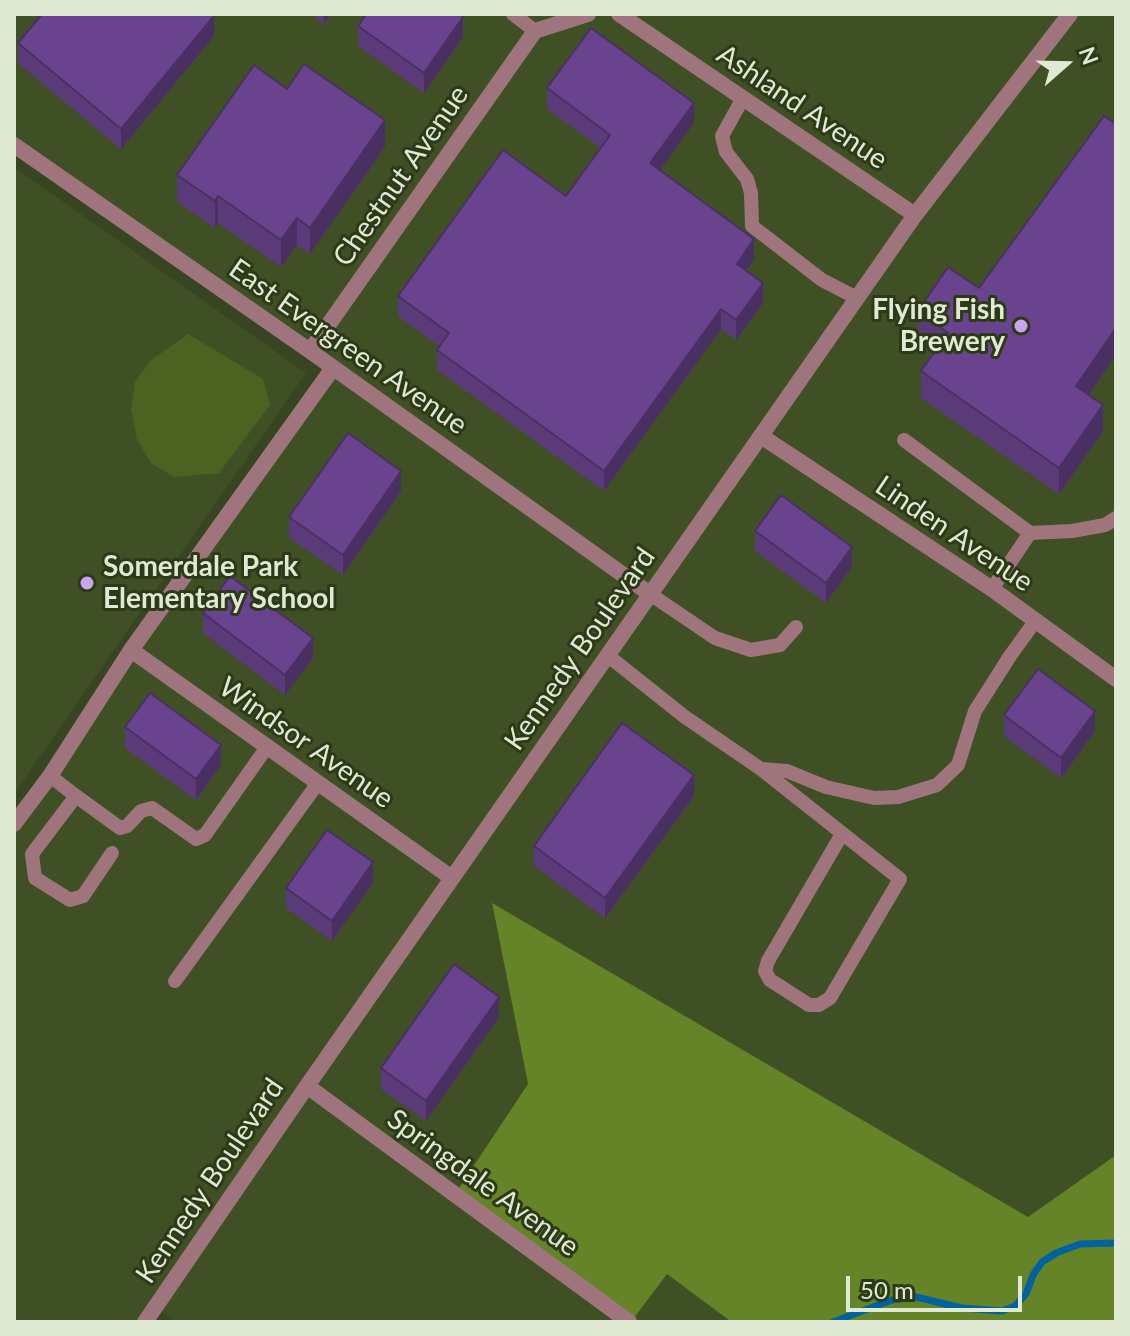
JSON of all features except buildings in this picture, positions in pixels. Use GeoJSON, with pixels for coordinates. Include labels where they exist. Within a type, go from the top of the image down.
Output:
{"type":"FeatureCollection","features":[{"type":"Feature","properties":{"kind":"street"},"geometry":{"type":"LineString","coordinates":[[535,31],[588,14]]}},
{"type":"Feature","properties":{"kind":"street","name":"Ashland Avenue"},"geometry":{"type":"LineString","coordinates":[[619,14],[915,215]]}},
{"type":"Feature","properties":{"kind":"street","name":"Kennedy Boulevard"},"geometry":{"type":"LineString","coordinates":[[145,1322],[915,215],[1070,14]]}},
{"type":"Feature","properties":{"kind":"street","name":"Chestnut Avenue"},"geometry":{"type":"LineString","coordinates":[[310,351],[535,31]]}},
{"type":"Feature","properties":{"kind":"street","name":"East Evergreen Avenue"},"geometry":{"type":"LineString","coordinates":[[14,145],[310,351],[650,594]]}},
{"type":"Feature","properties":{"kind":"street"},"geometry":{"type":"LineString","coordinates":[[14,824],[50,776],[131,650],[333,368]]}},
{"type":"Feature","properties":{"kind":"street","name":"Linden Avenue"},"geometry":{"type":"LineString","coordinates":[[761,436],[992,589],[1116,679]]}},
{"type":"Feature","properties":{"kind":"street","name":"Windsor Avenue"},"geometry":{"type":"LineString","coordinates":[[131,650],[452,878]]}},
{"type":"Feature","properties":{"kind":"street","name":"Springdale Avenue"},"geometry":{"type":"LineString","coordinates":[[307,1086],[629,1322]]}},
{"type":"Feature","properties":{"kind":"lane"},"geometry":{"type":"LineString","coordinates":[[513,14],[535,31]]}},
{"type":"Feature","properties":{"kind":"lane"},"geometry":{"type":"LineString","coordinates":[[743,98],[722,136],[726,152],[747,179],[751,193],[752,226],[822,280],[857,298]]}},
{"type":"Feature","properties":{"kind":"lane"},"geometry":{"type":"LineString","coordinates":[[904,440],[1030,533],[1072,531],[1105,525],[1116,518]]}},
{"type":"Feature","properties":{"kind":"lane"},"geometry":{"type":"LineString","coordinates":[[992,589],[1030,533]]}},
{"type":"Feature","properties":{"kind":"lane"},"geometry":{"type":"LineString","coordinates":[[650,594],[715,638],[751,650],[780,645],[796,627]]}},
{"type":"Feature","properties":{"kind":"lane"},"geometry":{"type":"LineString","coordinates":[[761,769],[787,771],[826,787],[874,798],[898,797],[937,785],[958,765],[975,711],[1036,620]]}},
{"type":"Feature","properties":{"kind":"lane"},"geometry":{"type":"LineString","coordinates":[[607,655],[685,717],[761,769],[900,879],[830,998],[819,1005],[809,1005],[770,980],[765,971],[842,834]]}},
{"type":"Feature","properties":{"kind":"lane"},"geometry":{"type":"LineString","coordinates":[[50,776],[120,828],[127,826],[141,811],[152,808],[196,839],[205,835],[267,747]]}},
{"type":"Feature","properties":{"kind":"lane"},"geometry":{"type":"LineString","coordinates":[[175,981],[318,783]]}},
{"type":"Feature","properties":{"kind":"lane"},"geometry":{"type":"LineString","coordinates":[[76,796],[32,854],[35,878],[70,900],[83,896],[112,853]]}},
{"type":"Feature","properties":{"kind":"shaded area"},"geometry":{"type":"Polygon","coordinates":[[[14,14],[1116,14],[1116,1155],[1028,1217],[492,904],[528,1085],[457,1191],[628,1322],[175,1322],[157,1308],[147,1322],[14,1322],[14,836],[327,364],[14,146],[14,14]]]}},
{"type":"Feature","properties":{"kind":"shaded area","name":"Somerdale Park Elementary School"},"geometry":{"type":"Polygon","coordinates":[[[14,167],[306,373],[14,794],[14,167]]]}},
{"type":"Feature","properties":{"kind":"shaded area"},"geometry":{"type":"Polygon","coordinates":[[[188,334],[263,379],[270,405],[219,473],[174,477],[152,464],[137,440],[131,409],[135,382],[150,361],[188,334]]]}},
{"type":"Feature","properties":{"kind":"shaded area"},"geometry":{"type":"Polygon","coordinates":[[[667,1274],[730,1320],[729,1322],[631,1322],[667,1274]]]}},
{"type":"Feature","properties":{"kind":"green space"},"geometry":{"type":"Polygon","coordinates":[[[492,903],[1028,1217],[1116,1155],[1116,1322],[729,1322],[667,1274],[631,1322],[457,1191],[528,1084],[492,903]]]}},
{"type":"Feature","properties":{"kind":"waterway"},"geometry":{"type":"LineString","coordinates":[[833,1322],[892,1300],[916,1297],[962,1308],[1002,1311],[1015,1306],[1026,1294],[1042,1262],[1056,1253],[1080,1244],[1116,1243]]}},
{"type":"Feature","properties":{"kind":"place","name":"Flying Fish Brewery"},"geometry":{"type":"Point","coordinates":[1021,326]}},
{"type":"Feature","properties":{"kind":"place","name":"Somerdale Park Elementary School"},"geometry":{"type":"Point","coordinates":[87,583]}}]}
